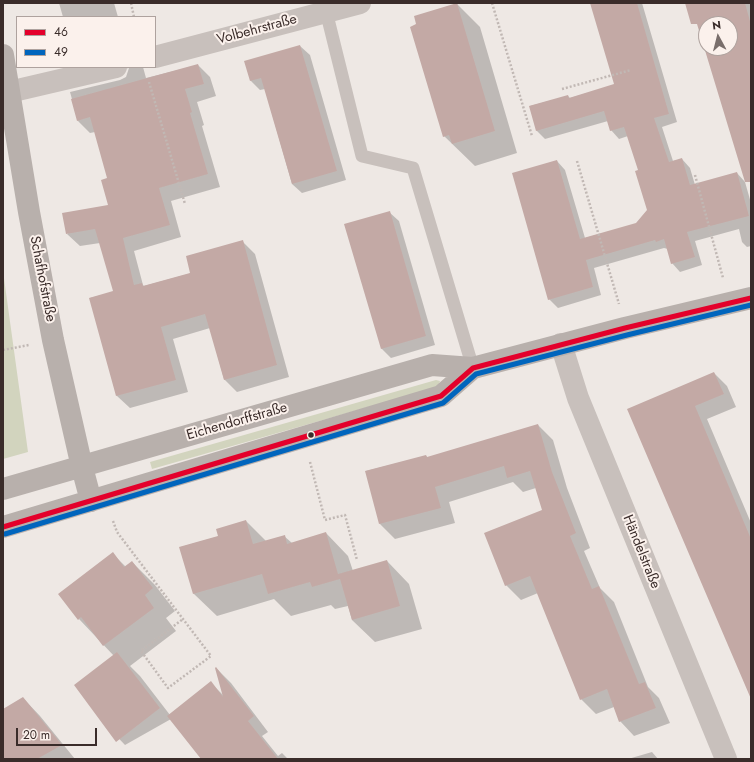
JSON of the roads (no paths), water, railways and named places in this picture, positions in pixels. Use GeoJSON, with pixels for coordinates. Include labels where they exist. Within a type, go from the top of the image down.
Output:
{"type":"FeatureCollection","features":[{"type":"Feature","properties":{"kind":"street","name":"Volbehrstraße"},"geometry":{"type":"LineString","coordinates":[[156,64],[326,11],[360,3]]}},
{"type":"Feature","properties":{"kind":"street","name":"Schafhofstraße"},"geometry":{"type":"LineString","coordinates":[[3,55],[53,340],[82,467],[98,498]]}},
{"type":"Feature","properties":{"kind":"street"},"geometry":{"type":"LineString","coordinates":[[9,92],[112,68]]}},
{"type":"Feature","properties":{"kind":"street","name":"Eichendorffstraße"},"geometry":{"type":"LineString","coordinates":[[3,490],[432,364],[472,368],[561,344],[751,298]]}},
{"type":"Feature","properties":{"kind":"street","name":"Händelstraße"},"geometry":{"type":"LineString","coordinates":[[561,344],[578,398],[726,759]]}},
{"type":"Feature","properties":{"kind":"street","name":"Eichendorffstraße"},"geometry":{"type":"LineString","coordinates":[[3,526],[441,396],[472,368]]}},
{"type":"Feature","properties":{"kind":"lane"},"geometry":{"type":"LineString","coordinates":[[326,11],[362,156],[413,168],[472,368]]}}]}
